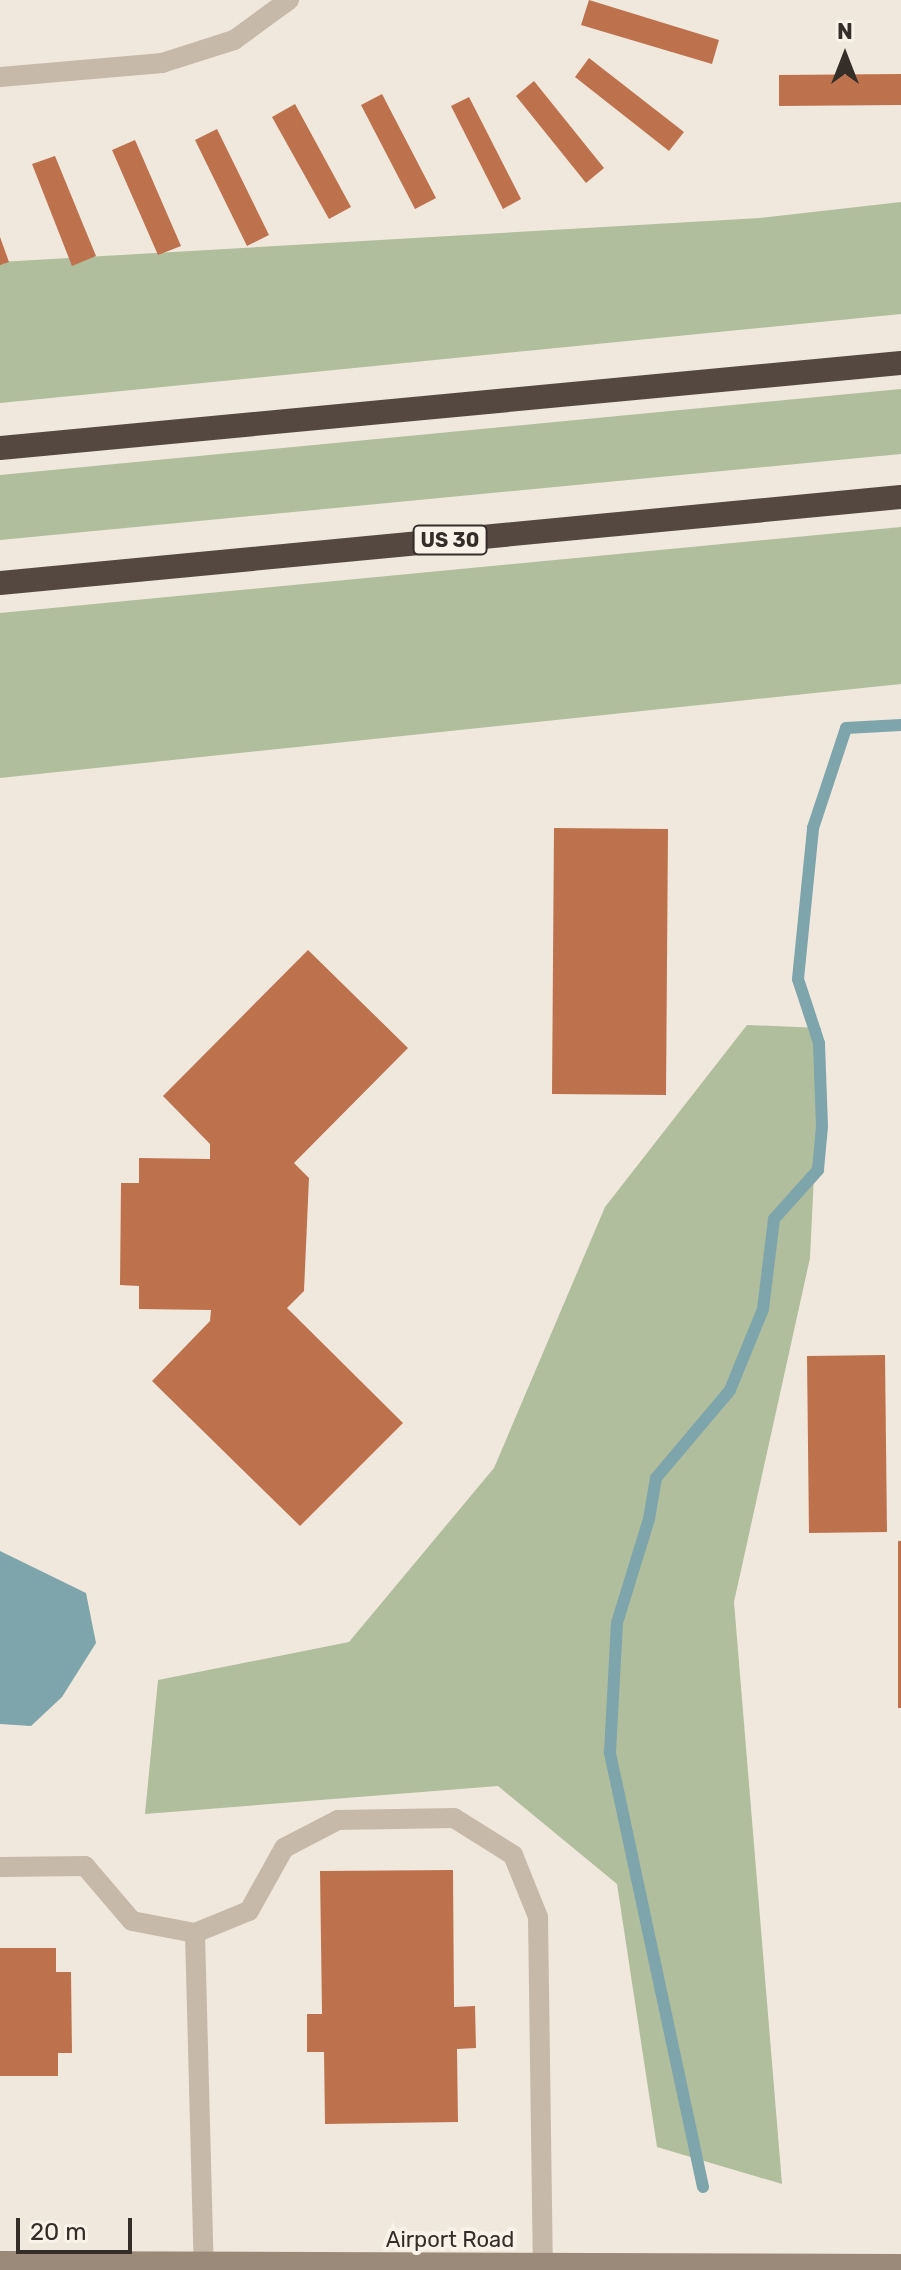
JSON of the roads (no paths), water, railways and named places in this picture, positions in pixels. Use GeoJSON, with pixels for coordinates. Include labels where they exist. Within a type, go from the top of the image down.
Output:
{"type":"FeatureCollection","features":[{"type":"Feature","properties":{"kind":"highway"},"geometry":{"type":"LineString","coordinates":[[0,448],[901,363]]}},
{"type":"Feature","properties":{"kind":"highway","name":"US 30"},"geometry":{"type":"LineString","coordinates":[[0,583],[901,497]]}},
{"type":"Feature","properties":{"kind":"main road","name":"Airport Road"},"geometry":{"type":"LineString","coordinates":[[0,2261],[204,2267],[901,2264]]}},
{"type":"Feature","properties":{"kind":"street"},"geometry":{"type":"LineString","coordinates":[[0,77],[162,63],[234,40],[279,12],[289,0]]}},
{"type":"Feature","properties":{"kind":"street"},"geometry":{"type":"LineString","coordinates":[[0,1867],[85,1866],[132,1921],[195,1933],[249,1911],[284,1848],[338,1820],[454,1818],[513,1855],[538,1917],[543,2264]]}},
{"type":"Feature","properties":{"kind":"street"},"geometry":{"type":"LineString","coordinates":[[195,1933],[204,2267]]}},
{"type":"Feature","properties":{"kind":"water"},"geometry":{"type":"Polygon","coordinates":[[[0,1551],[86,1593],[96,1643],[62,1697],[31,1726],[0,1724],[0,1551]]]}},
{"type":"Feature","properties":{"kind":"waterway"},"geometry":{"type":"LineString","coordinates":[[703,2187],[610,1752],[617,1623],[649,1519],[656,1478],[730,1390],[763,1309],[774,1219],[818,1170],[822,1126],[819,1043],[798,979],[813,828],[846,728],[901,725]]}}]}
